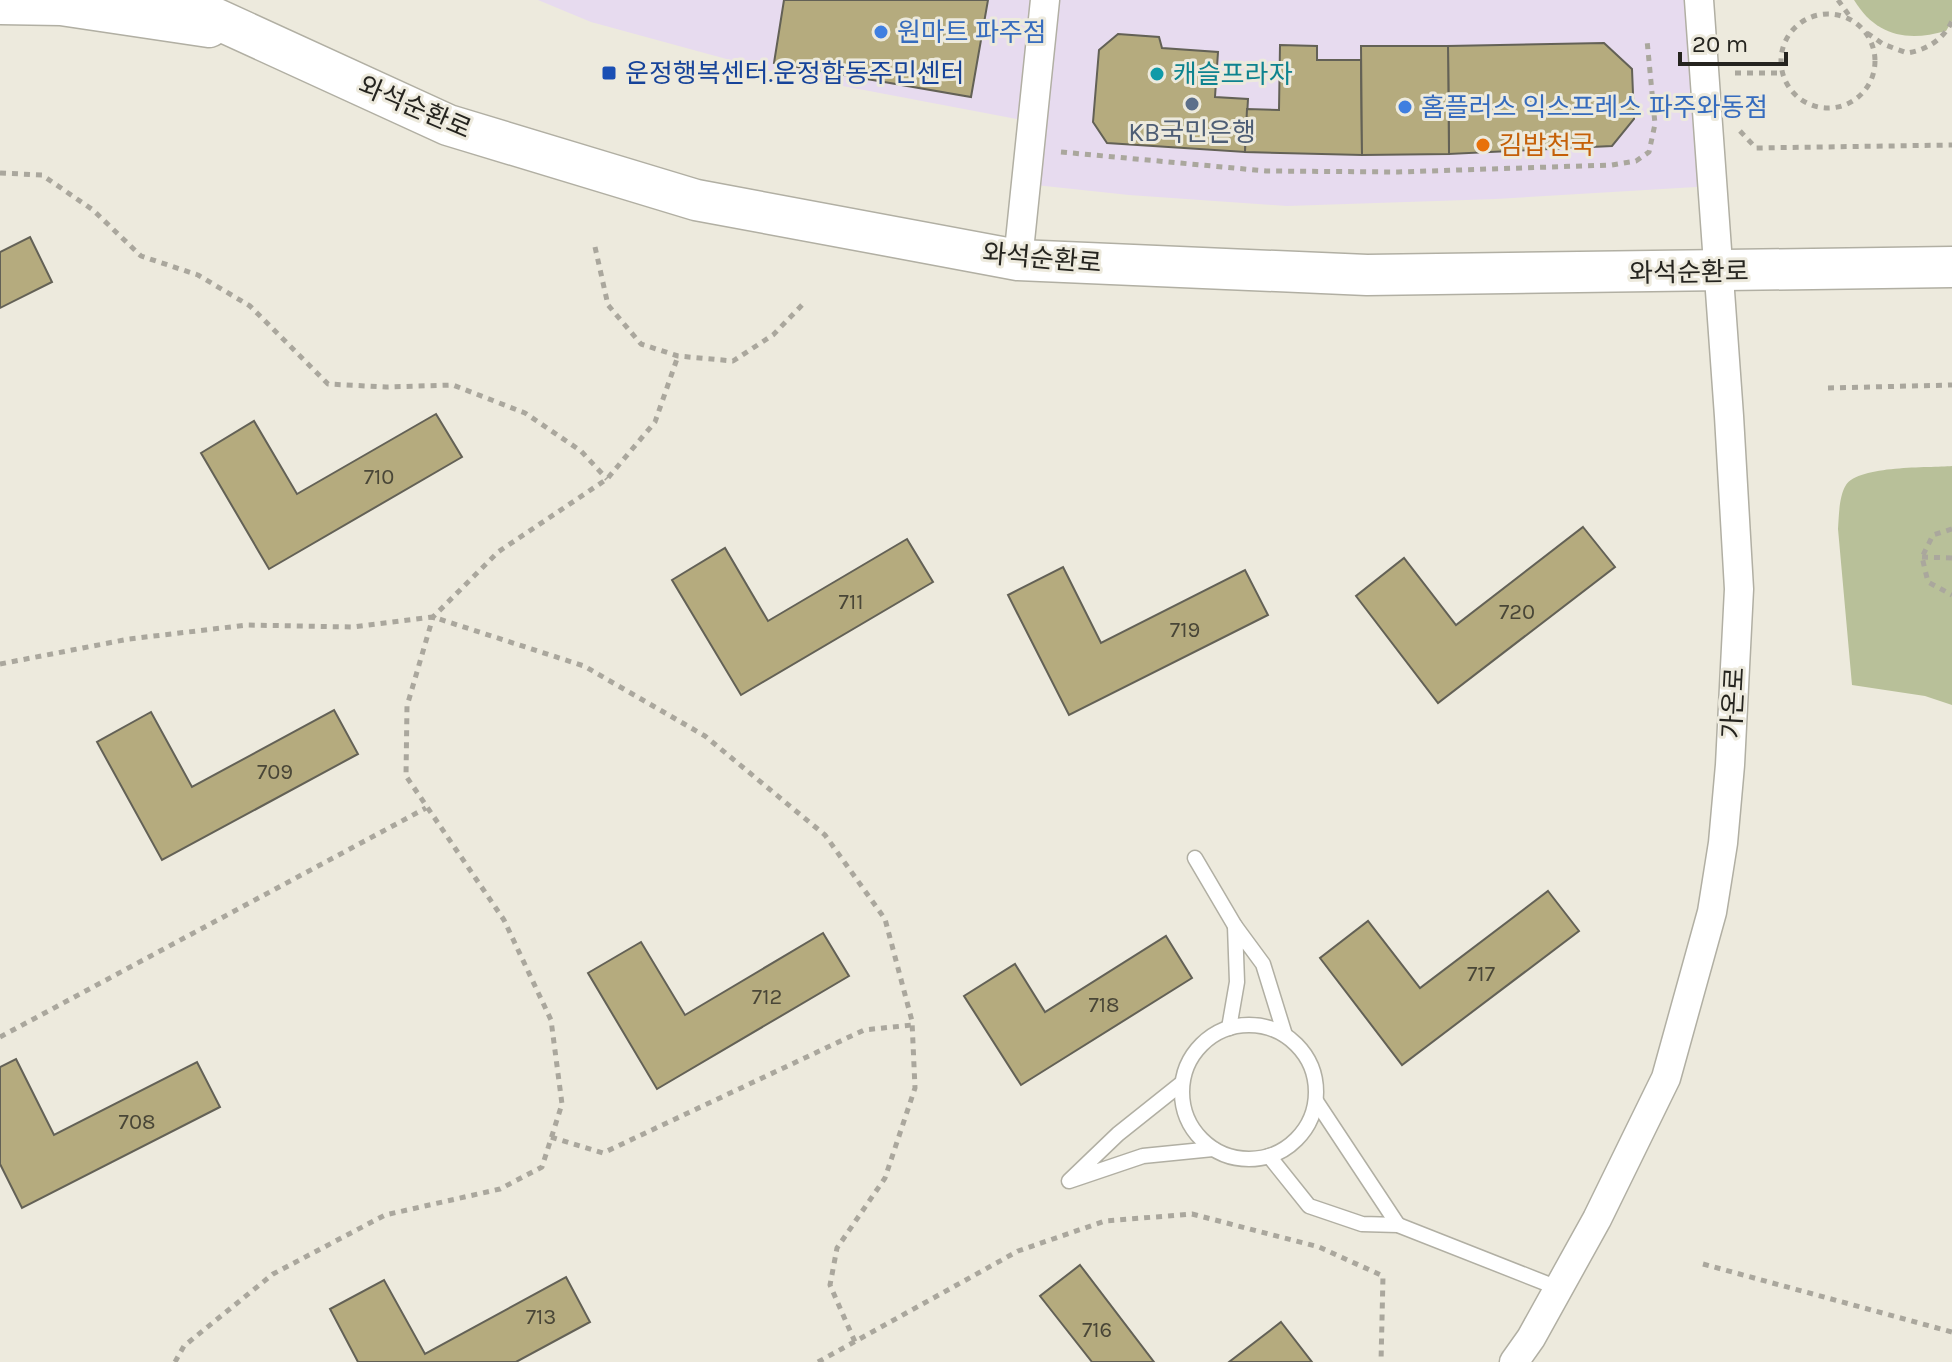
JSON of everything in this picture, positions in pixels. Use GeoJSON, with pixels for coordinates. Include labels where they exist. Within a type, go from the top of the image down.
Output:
{"type":"FeatureCollection","features":[{"type":"Feature","properties":{"kind":"street","name":"와석순환로"},"geometry":{"type":"LineString","coordinates":[[175,0],[448,125],[696,200],[1018,260],[1367,275],[1952,267]]}},
{"type":"Feature","properties":{"kind":"street"},"geometry":{"type":"LineString","coordinates":[[217,0],[245,32]]}},
{"type":"Feature","properties":{"kind":"street"},"geometry":{"type":"LineString","coordinates":[[1018,260],[1045,0]]}},
{"type":"Feature","properties":{"kind":"street","name":"가온로"},"geometry":{"type":"LineString","coordinates":[[1514,1362],[1597,1219],[1666,1078],[1712,912],[1723,843],[1739,589],[1699,0]]}},
{"type":"Feature","properties":{"kind":"street"},"geometry":{"type":"LineString","coordinates":[[0,4],[61,5],[245,32]]}},
{"type":"Feature","properties":{"kind":"lane"},"geometry":{"type":"LineString","coordinates":[[1195,858],[1235,926],[1263,964],[1285,1035]]}},
{"type":"Feature","properties":{"kind":"lane"},"geometry":{"type":"LineString","coordinates":[[1229,1028],[1237,982],[1235,926]]}},
{"type":"Feature","properties":{"kind":"lane"},"geometry":{"type":"LineString","coordinates":[[1248,1024],[1267,1027],[1285,1035],[1300,1047],[1310,1063],[1316,1082],[1316,1101],[1311,1120],[1301,1136],[1269,1156],[1250,1160],[1231,1157],[1213,1149],[1198,1137],[1182,1102],[1182,1083],[1187,1064],[1197,1048],[1229,1028],[1248,1024]]}},
{"type":"Feature","properties":{"kind":"lane"},"geometry":{"type":"LineString","coordinates":[[1182,1083],[1118,1134],[1069,1181],[1143,1156],[1213,1149]]}},
{"type":"Feature","properties":{"kind":"lane"},"geometry":{"type":"LineString","coordinates":[[1316,1101],[1398,1225]]}},
{"type":"Feature","properties":{"kind":"lane"},"geometry":{"type":"LineString","coordinates":[[1269,1156],[1309,1206],[1362,1224],[1398,1225],[1558,1288]]}},
{"type":"Feature","properties":{"kind":"path"},"geometry":{"type":"LineString","coordinates":[[1838,0],[1857,24],[1867,35],[1874,49],[1876,64],[1864,92],[1852,102],[1838,108],[1822,108],[1808,104],[1795,95],[1782,73],[1781,55],[1785,42],[1804,21],[1831,14],[1857,24],[1883,44],[1907,53],[1935,42],[1947,32],[1952,21]]}},
{"type":"Feature","properties":{"kind":"path"},"geometry":{"type":"LineString","coordinates":[[1061,152],[1266,171],[1487,171],[1636,161],[1649,152],[1655,124],[1647,40]]}},
{"type":"Feature","properties":{"kind":"path"},"geometry":{"type":"LineString","coordinates":[[1726,73],[1782,73]]}},
{"type":"Feature","properties":{"kind":"path"},"geometry":{"type":"LineString","coordinates":[[1735,122],[1756,148],[1952,145]]}},
{"type":"Feature","properties":{"kind":"path"},"geometry":{"type":"LineString","coordinates":[[0,173],[42,175],[93,210],[141,256],[198,275],[250,306],[328,384],[386,387],[453,385],[525,413],[581,451],[607,479]]}},
{"type":"Feature","properties":{"kind":"path"},"geometry":{"type":"LineString","coordinates":[[595,247],[608,305],[641,344],[678,356],[733,361],[773,335],[803,304]]}},
{"type":"Feature","properties":{"kind":"path"},"geometry":{"type":"LineString","coordinates":[[175,1362],[184,1346],[273,1274],[385,1215],[500,1189],[542,1167],[562,1104],[551,1020],[504,920],[406,776],[407,706],[433,617],[498,552],[607,479],[655,422],[678,356]]}},
{"type":"Feature","properties":{"kind":"path"},"geometry":{"type":"LineString","coordinates":[[1828,388],[1952,385]]}},
{"type":"Feature","properties":{"kind":"path"},"geometry":{"type":"LineString","coordinates":[[1950,595],[1928,582],[1922,557],[1933,535],[1952,529]]}},
{"type":"Feature","properties":{"kind":"path"},"geometry":{"type":"LineString","coordinates":[[1922,557],[1952,558]]}},
{"type":"Feature","properties":{"kind":"path"},"geometry":{"type":"LineString","coordinates":[[0,664],[129,639],[232,627],[352,627],[433,617],[584,666],[705,736],[825,835],[885,919],[912,1025],[915,1088],[885,1178],[837,1248],[830,1285],[855,1342]]}},
{"type":"Feature","properties":{"kind":"path"},"geometry":{"type":"LineString","coordinates":[[0,1037],[426,808]]}},
{"type":"Feature","properties":{"kind":"path"},"geometry":{"type":"LineString","coordinates":[[551,1137],[603,1153],[864,1030],[912,1025]]}},
{"type":"Feature","properties":{"kind":"path"},"geometry":{"type":"LineString","coordinates":[[818,1362],[1018,1251],[1105,1221],[1192,1214],[1319,1247],[1383,1276],[1381,1362]]}},
{"type":"Feature","properties":{"kind":"path"},"geometry":{"type":"LineString","coordinates":[[1703,1264],[1952,1332]]}},
{"type":"Feature","properties":{"kind":"shaded area"},"geometry":{"type":"Polygon","coordinates":[[[538,0],[1699,0],[1713,186],[1496,199],[1287,206],[1026,184],[1032,122],[785,75],[591,22],[538,0]]]}},
{"type":"Feature","properties":{"kind":"green space"},"geometry":{"type":"Polygon","coordinates":[[[1854,0],[1952,0],[1952,21],[1946,31],[1906,36],[1882,29],[1854,0]]]}},
{"type":"Feature","properties":{"kind":"green space"},"geometry":{"type":"Polygon","coordinates":[[[1952,466],[1952,705],[1925,696],[1852,685],[1838,529],[1844,489],[1853,479],[1879,471],[1952,466]]]}},
{"type":"Feature","properties":{"kind":"building","name":"원마트 파주점"},"geometry":{"type":"Polygon","coordinates":[[[784,0],[988,0],[971,97],[774,63],[784,0]]]}},
{"type":"Feature","properties":{"kind":"building","name":"캐슬프라자"},"geometry":{"type":"Polygon","coordinates":[[[1118,34],[1159,37],[1162,48],[1218,52],[1215,97],[1248,99],[1245,152],[1107,143],[1093,122],[1099,50],[1118,34]]]}},
{"type":"Feature","properties":{"kind":"building"},"geometry":{"type":"Polygon","coordinates":[[[1604,43],[1632,69],[1634,119],[1612,146],[1449,154],[1448,46],[1604,43]]]}},
{"type":"Feature","properties":{"kind":"building"},"geometry":{"type":"Polygon","coordinates":[[[1280,45],[1317,46],[1317,60],[1361,60],[1362,155],[1245,152],[1247,109],[1279,110],[1280,45]]]}},
{"type":"Feature","properties":{"kind":"building","name":"홈플러스 익스프레스 파주와동점"},"geometry":{"type":"Polygon","coordinates":[[[1361,46],[1448,46],[1449,154],[1362,155],[1361,46]]]}},
{"type":"Feature","properties":{"kind":"building"},"geometry":{"type":"Polygon","coordinates":[[[30,237],[52,282],[0,308],[0,252],[30,237]]]}},
{"type":"Feature","properties":{"kind":"building"},"geometry":{"type":"Polygon","coordinates":[[[436,414],[462,457],[269,569],[201,453],[254,421],[297,494],[436,414]]]}},
{"type":"Feature","properties":{"kind":"building"},"geometry":{"type":"Polygon","coordinates":[[[1583,527],[1615,567],[1438,703],[1356,596],[1404,558],[1456,625],[1583,527]]]}},
{"type":"Feature","properties":{"kind":"building"},"geometry":{"type":"Polygon","coordinates":[[[907,539],[933,582],[741,695],[672,580],[725,548],[768,621],[907,539]]]}},
{"type":"Feature","properties":{"kind":"building"},"geometry":{"type":"Polygon","coordinates":[[[1063,567],[1101,643],[1245,570],[1268,615],[1069,715],[1008,595],[1063,567]]]}},
{"type":"Feature","properties":{"kind":"building"},"geometry":{"type":"Polygon","coordinates":[[[334,710],[358,754],[162,860],[97,742],[151,712],[192,787],[334,710]]]}},
{"type":"Feature","properties":{"kind":"building"},"geometry":{"type":"Polygon","coordinates":[[[1548,891],[1579,931],[1402,1065],[1320,958],[1368,921],[1420,988],[1548,891]]]}},
{"type":"Feature","properties":{"kind":"building"},"geometry":{"type":"Polygon","coordinates":[[[823,933],[849,976],[657,1089],[588,973],[641,942],[685,1015],[823,933]]]}},
{"type":"Feature","properties":{"kind":"building"},"geometry":{"type":"Polygon","coordinates":[[[1166,936],[1192,978],[1021,1085],[964,996],[1015,964],[1045,1012],[1166,936]]]}},
{"type":"Feature","properties":{"kind":"building"},"geometry":{"type":"Polygon","coordinates":[[[16,1059],[54,1135],[197,1062],[220,1107],[22,1208],[0,1164],[0,1067],[16,1059]]]}},
{"type":"Feature","properties":{"kind":"building"},"geometry":{"type":"Polygon","coordinates":[[[1080,1265],[1154,1362],[1092,1362],[1040,1296],[1080,1265]]]}},
{"type":"Feature","properties":{"kind":"building"},"geometry":{"type":"Polygon","coordinates":[[[566,1277],[590,1322],[516,1362],[358,1362],[330,1309],[384,1280],[425,1354],[566,1277]]]}},
{"type":"Feature","properties":{"kind":"building"},"geometry":{"type":"Polygon","coordinates":[[[1281,1322],[1312,1362],[1229,1362],[1281,1322]]]}},
{"type":"Feature","properties":{"kind":"place","name":"원마트 파주점"},"geometry":{"type":"Point","coordinates":[881,32]}},
{"type":"Feature","properties":{"kind":"place","name":"운정행복센터.운정합동주민센터"},"geometry":{"type":"Point","coordinates":[609,73]}},
{"type":"Feature","properties":{"kind":"place","name":"캐슬프라자"},"geometry":{"type":"Point","coordinates":[1157,74]}},
{"type":"Feature","properties":{"kind":"place","name":"KB국민은행"},"geometry":{"type":"Point","coordinates":[1192,104]}},
{"type":"Feature","properties":{"kind":"place","name":"홈플러스 익스프레스 파주와동점"},"geometry":{"type":"Point","coordinates":[1405,107]}},
{"type":"Feature","properties":{"kind":"place","name":"김밥천국"},"geometry":{"type":"Point","coordinates":[1483,145]}}]}
